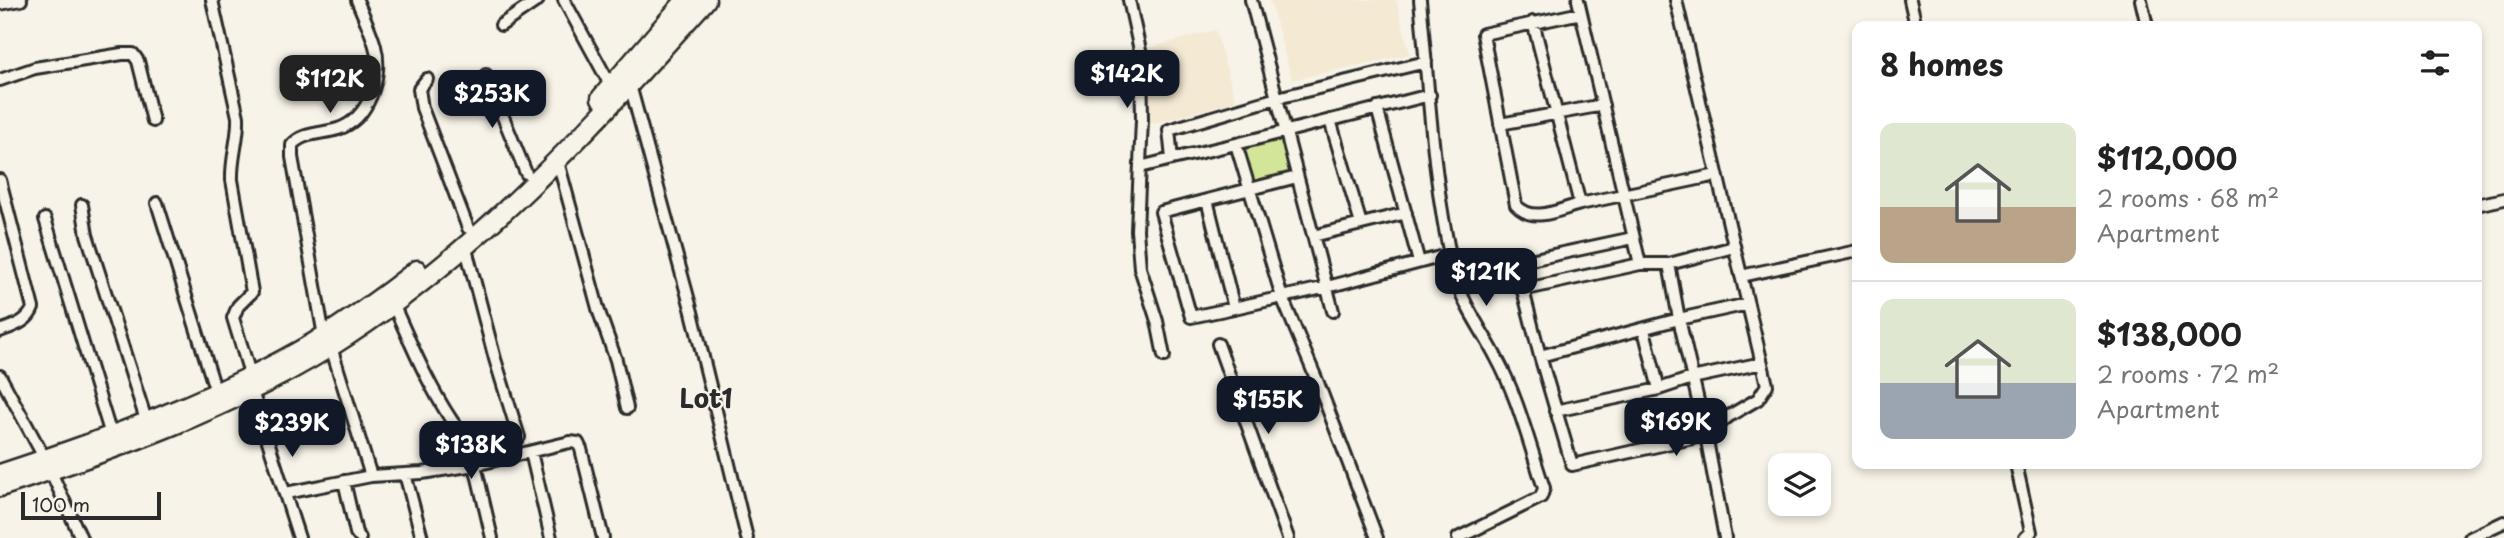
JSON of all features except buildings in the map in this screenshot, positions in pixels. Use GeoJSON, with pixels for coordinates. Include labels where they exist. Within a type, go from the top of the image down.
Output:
{"type":"FeatureCollection","features":[{"type":"Feature","properties":{"kind":"highway"},"geometry":{"type":"LineString","coordinates":[[327,342],[405,279],[467,237],[526,173],[619,90],[686,0]]}},
{"type":"Feature","properties":{"kind":"highway"},"geometry":{"type":"LineString","coordinates":[[0,474],[48,465],[175,425],[393,304],[557,158],[706,0]]}},
{"type":"Feature","properties":{"kind":"highway"},"geometry":{"type":"LineString","coordinates":[[0,487],[111,435],[216,392],[251,384]]}},
{"type":"Feature","properties":{"kind":"street"},"geometry":{"type":"LineString","coordinates":[[0,4],[21,0]]}},
{"type":"Feature","properties":{"kind":"street"},"geometry":{"type":"LineString","coordinates":[[212,0],[238,117],[239,130],[231,162],[232,180],[252,292],[238,306],[233,318],[299,538]]}},
{"type":"Feature","properties":{"kind":"street"},"geometry":{"type":"LineString","coordinates":[[357,0],[375,47],[378,64],[368,102],[352,123],[297,139],[292,145],[292,157],[327,342],[371,476]]}},
{"type":"Feature","properties":{"kind":"street"},"geometry":{"type":"LineString","coordinates":[[501,25],[538,0]]}},
{"type":"Feature","properties":{"kind":"street"},"geometry":{"type":"LineString","coordinates":[[564,0],[619,90],[692,312],[747,538]]}},
{"type":"Feature","properties":{"kind":"street"},"geometry":{"type":"LineString","coordinates":[[1129,0],[1141,55],[1142,120],[1138,218],[1140,268],[1157,321],[1164,356]]}},
{"type":"Feature","properties":{"kind":"street"},"geometry":{"type":"LineString","coordinates":[[1251,0],[1333,311]]}},
{"type":"Feature","properties":{"kind":"street"},"geometry":{"type":"LineString","coordinates":[[1420,0],[1442,206],[1456,278],[1476,325],[1497,358],[1512,393],[1544,488],[1541,497],[1458,538]]}},
{"type":"Feature","properties":{"kind":"street"},"geometry":{"type":"LineString","coordinates":[[1578,0],[1640,264]]}},
{"type":"Feature","properties":{"kind":"street"},"geometry":{"type":"LineString","coordinates":[[1633,238],[1517,263],[1539,356],[1572,465],[1706,435],[1729,416],[1758,399],[1767,385],[1676,0]]}},
{"type":"Feature","properties":{"kind":"street"},"geometry":{"type":"LineString","coordinates":[[1910,0],[1915,21]]}},
{"type":"Feature","properties":{"kind":"street"},"geometry":{"type":"LineString","coordinates":[[2141,0],[2146,21]]}},
{"type":"Feature","properties":{"kind":"street"},"geometry":{"type":"LineString","coordinates":[[1581,13],[1483,34],[1516,205],[1523,213],[1534,216],[1717,175]]}},
{"type":"Feature","properties":{"kind":"street"},"geometry":{"type":"LineString","coordinates":[[1532,22],[1580,204]]}},
{"type":"Feature","properties":{"kind":"street"},"geometry":{"type":"LineString","coordinates":[[0,80],[35,68],[133,54],[138,61],[153,121]]}},
{"type":"Feature","properties":{"kind":"street"},"geometry":{"type":"LineString","coordinates":[[1172,159],[1169,130],[1277,98],[1426,62]]}},
{"type":"Feature","properties":{"kind":"street"},"geometry":{"type":"LineString","coordinates":[[486,75],[526,173]]}},
{"type":"Feature","properties":{"kind":"street"},"geometry":{"type":"LineString","coordinates":[[427,79],[419,89],[422,108],[467,237],[495,359],[519,437]]}},
{"type":"Feature","properties":{"kind":"street"},"geometry":{"type":"LineString","coordinates":[[1140,167],[1430,95]]}},
{"type":"Feature","properties":{"kind":"street"},"geometry":{"type":"LineString","coordinates":[[1500,124],[1602,105]]}},
{"type":"Feature","properties":{"kind":"street"},"geometry":{"type":"LineString","coordinates":[[1377,108],[1419,262]]}},
{"type":"Feature","properties":{"kind":"street"},"geometry":{"type":"LineString","coordinates":[[1330,120],[1362,224]]}},
{"type":"Feature","properties":{"kind":"street"},"geometry":{"type":"LineString","coordinates":[[1236,144],[1282,297],[1377,538]]}},
{"type":"Feature","properties":{"kind":"street"},"geometry":{"type":"LineString","coordinates":[[557,158],[599,312],[616,360],[627,408]]}},
{"type":"Feature","properties":{"kind":"street"},"geometry":{"type":"LineString","coordinates":[[1138,218],[1297,177]]}},
{"type":"Feature","properties":{"kind":"street"},"geometry":{"type":"LineString","coordinates":[[0,180],[33,308],[31,315],[22,322],[0,331]]}},
{"type":"Feature","properties":{"kind":"street"},"geometry":{"type":"LineString","coordinates":[[2482,204],[2504,199]]}},
{"type":"Feature","properties":{"kind":"street"},"geometry":{"type":"LineString","coordinates":[[1208,201],[1234,307]]}},
{"type":"Feature","properties":{"kind":"street"},"geometry":{"type":"LineString","coordinates":[[157,203],[216,392]]}},
{"type":"Feature","properties":{"kind":"street"},"geometry":{"type":"LineString","coordinates":[[82,205],[87,235],[147,422]]}},
{"type":"Feature","properties":{"kind":"street"},"geometry":{"type":"LineString","coordinates":[[1161,212],[1191,317],[1451,254]]}},
{"type":"Feature","properties":{"kind":"street"},"geometry":{"type":"LineString","coordinates":[[1313,236],[1406,213]]}},
{"type":"Feature","properties":{"kind":"street"},"geometry":{"type":"LineString","coordinates":[[45,219],[111,435]]}},
{"type":"Feature","properties":{"kind":"street"},"geometry":{"type":"LineString","coordinates":[[1522,290],[1640,264],[1669,264],[1734,247]]}},
{"type":"Feature","properties":{"kind":"street"},"geometry":{"type":"LineString","coordinates":[[1741,276],[1852,252]]}},
{"type":"Feature","properties":{"kind":"street"},"geometry":{"type":"LineString","coordinates":[[1669,264],[1725,538]]}},
{"type":"Feature","properties":{"kind":"street"},"geometry":{"type":"LineString","coordinates":[[393,304],[420,364],[454,425],[481,449],[492,538]]}},
{"type":"Feature","properties":{"kind":"street"},"geometry":{"type":"LineString","coordinates":[[1539,356],[1679,319],[1748,304]]}},
{"type":"Feature","properties":{"kind":"street"},"geometry":{"type":"LineString","coordinates":[[1644,330],[1658,389]]}},
{"type":"Feature","properties":{"kind":"street"},"geometry":{"type":"LineString","coordinates":[[1218,344],[1288,538]]}},
{"type":"Feature","properties":{"kind":"street"},"geometry":{"type":"LineString","coordinates":[[1555,411],[1762,363]]}},
{"type":"Feature","properties":{"kind":"street"},"geometry":{"type":"LineString","coordinates":[[1,379],[48,465],[81,538]]}},
{"type":"Feature","properties":{"kind":"street"},"geometry":{"type":"LineString","coordinates":[[286,493],[371,476],[481,463],[570,442],[578,443],[603,538]]}},
{"type":"Feature","properties":{"kind":"street"},"geometry":{"type":"LineString","coordinates":[[531,452],[551,538]]}},
{"type":"Feature","properties":{"kind":"street"},"geometry":{"type":"LineString","coordinates":[[2017,469],[2031,532],[2025,538]]}},
{"type":"Feature","properties":{"kind":"street"},"geometry":{"type":"LineString","coordinates":[[405,474],[422,538]]}},
{"type":"Feature","properties":{"kind":"street"},"geometry":{"type":"LineString","coordinates":[[344,481],[359,538]]}},
{"type":"Feature","properties":{"kind":"street"},"geometry":{"type":"LineString","coordinates":[[2470,538],[2504,522]]}},
{"type":"Feature","properties":{"kind":"shaded area"},"geometry":{"type":"Polygon","coordinates":[[[1270,0],[1396,0],[1410,54],[1292,80],[1270,0]]]}},
{"type":"Feature","properties":{"kind":"shaded area"},"geometry":{"type":"Polygon","coordinates":[[[1215,30],[1236,101],[1151,124],[1146,49],[1215,30]]]}},
{"type":"Feature","properties":{"kind":"green space"},"geometry":{"type":"Polygon","coordinates":[[[1283,135],[1294,176],[1253,186],[1240,146],[1283,135]]]}},
{"type":"Feature","properties":{"kind":"district","name":"Lot1"},"geometry":{"type":"Point","coordinates":[706,397]}}]}
